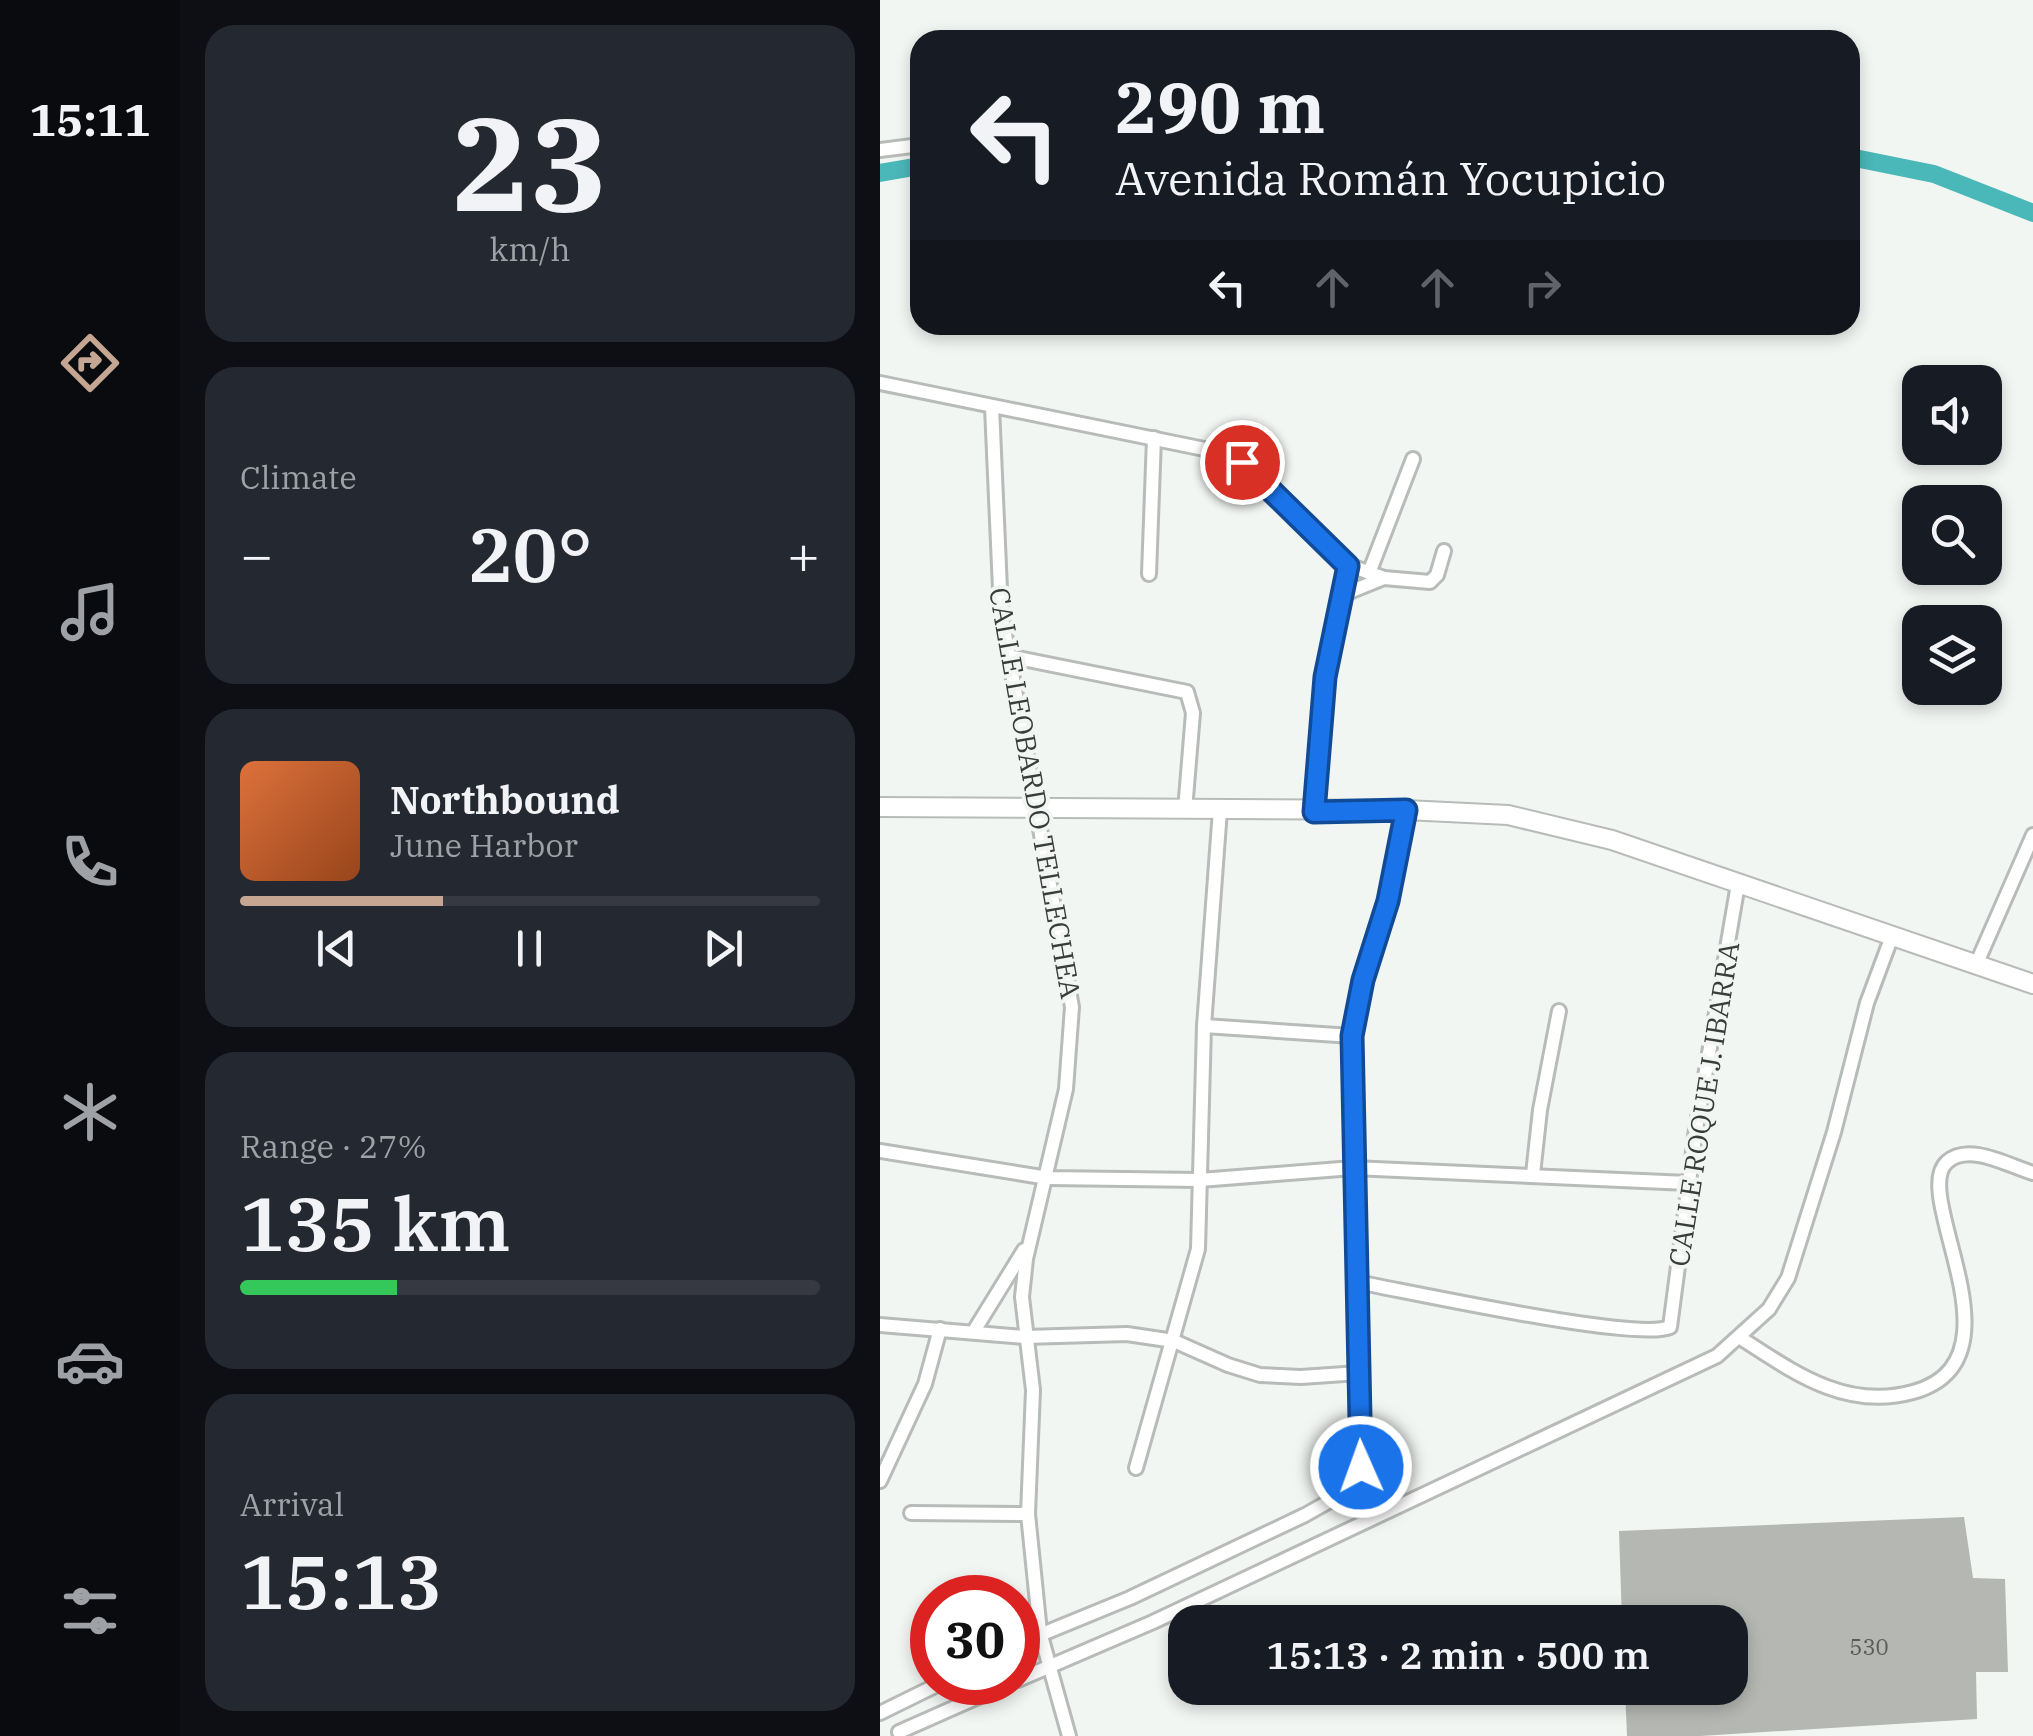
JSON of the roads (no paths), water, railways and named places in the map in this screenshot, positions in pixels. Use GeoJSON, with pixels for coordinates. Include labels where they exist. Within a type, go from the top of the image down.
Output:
{"type":"FeatureCollection","features":[{"type":"Feature","properties":{"kind":"street"},"geometry":{"type":"LineString","coordinates":[[880,150],[910,146]]}},
{"type":"Feature","properties":{"kind":"street"},"geometry":{"type":"LineString","coordinates":[[880,383],[1233,456],[1348,566],[1384,578],[1430,582],[1438,572],[1444,551]]}},
{"type":"Feature","properties":{"kind":"street","name":"CALLE LEOBARDO TELLECHEA"},"geometry":{"type":"LineString","coordinates":[[992,408],[998,573],[1008,656],[1072,1007],[1068,1077],[1022,1297],[1033,1409],[1028,1514],[1041,1636],[1068,1736]]}},
{"type":"Feature","properties":{"kind":"street"},"geometry":{"type":"LineString","coordinates":[[1148,574],[1154,438]]}},
{"type":"Feature","properties":{"kind":"street"},"geometry":{"type":"LineString","coordinates":[[1369,573],[1413,459]]}},
{"type":"Feature","properties":{"kind":"street"},"geometry":{"type":"LineString","coordinates":[[1314,812],[1325,677],[1348,566]]}},
{"type":"Feature","properties":{"kind":"street"},"geometry":{"type":"LineString","coordinates":[[1342,595],[1384,578]]}},
{"type":"Feature","properties":{"kind":"street"},"geometry":{"type":"LineString","coordinates":[[1008,656],[1187,692],[1193,713],[1185,810]]}},
{"type":"Feature","properties":{"kind":"street"},"geometry":{"type":"LineString","coordinates":[[880,807],[1406,810],[1508,815],[1563,826],[2033,984]]}},
{"type":"Feature","properties":{"kind":"street"},"geometry":{"type":"LineString","coordinates":[[1136,1468],[1198,1249],[1204,1026],[1220,810]]}},
{"type":"Feature","properties":{"kind":"street"},"geometry":{"type":"LineString","coordinates":[[1041,1636],[1306,1515],[1360,1484],[1352,1036],[1363,980],[1388,901],[1406,810]]}},
{"type":"Feature","properties":{"kind":"street"},"geometry":{"type":"LineString","coordinates":[[1976,965],[2033,834]]}},
{"type":"Feature","properties":{"kind":"street","name":"CALLE ROQUE J. IBARRA"},"geometry":{"type":"LineString","coordinates":[[1356,1282],[1614,1328],[1662,1330],[1672,1324],[1688,1183],[1738,884]]}},
{"type":"Feature","properties":{"kind":"street"},"geometry":{"type":"LineString","coordinates":[[1040,1666],[1153,1622],[1717,1356],[1769,1309],[1788,1278],[1834,1132],[1888,935]]}},
{"type":"Feature","properties":{"kind":"street"},"geometry":{"type":"LineString","coordinates":[[1533,1174],[1540,1110],[1559,1011]]}},
{"type":"Feature","properties":{"kind":"street"},"geometry":{"type":"LineString","coordinates":[[1204,1026],[1352,1036]]}},
{"type":"Feature","properties":{"kind":"street"},"geometry":{"type":"LineString","coordinates":[[880,1151],[1048,1178],[1200,1180],[1353,1168],[1688,1183]]}},
{"type":"Feature","properties":{"kind":"street"},"geometry":{"type":"LineString","coordinates":[[1739,1336],[1826,1389],[1893,1396],[1926,1387],[1953,1362],[1964,1326],[1957,1267],[1939,1185],[1942,1167],[1950,1158],[1964,1154],[2033,1173]]}},
{"type":"Feature","properties":{"kind":"street","name":"CALLE LEOBARDO TELLECHEA"},"geometry":{"type":"LineString","coordinates":[[974,1331],[1033,1235]]}},
{"type":"Feature","properties":{"kind":"street"},"geometry":{"type":"LineString","coordinates":[[880,1325],[1025,1337],[1116,1333],[1174,1341],[1228,1366],[1260,1374],[1301,1377],[1358,1373]]}},
{"type":"Feature","properties":{"kind":"street"},"geometry":{"type":"LineString","coordinates":[[880,1480],[925,1384],[940,1329]]}},
{"type":"Feature","properties":{"kind":"street"},"geometry":{"type":"LineString","coordinates":[[880,1438],[898,1440]]}},
{"type":"Feature","properties":{"kind":"street"},"geometry":{"type":"LineString","coordinates":[[911,1513],[1028,1514]]}},
{"type":"Feature","properties":{"kind":"street"},"geometry":{"type":"LineString","coordinates":[[880,1713],[910,1698]]}},
{"type":"Feature","properties":{"kind":"street"},"geometry":{"type":"LineString","coordinates":[[899,1732],[960,1705]]}},
{"type":"Feature","properties":{"kind":"waterway"},"geometry":{"type":"LineString","coordinates":[[1860,159],[1934,174],[2033,213]]}},
{"type":"Feature","properties":{"kind":"waterway"},"geometry":{"type":"LineString","coordinates":[[880,173],[910,168]]}}]}
